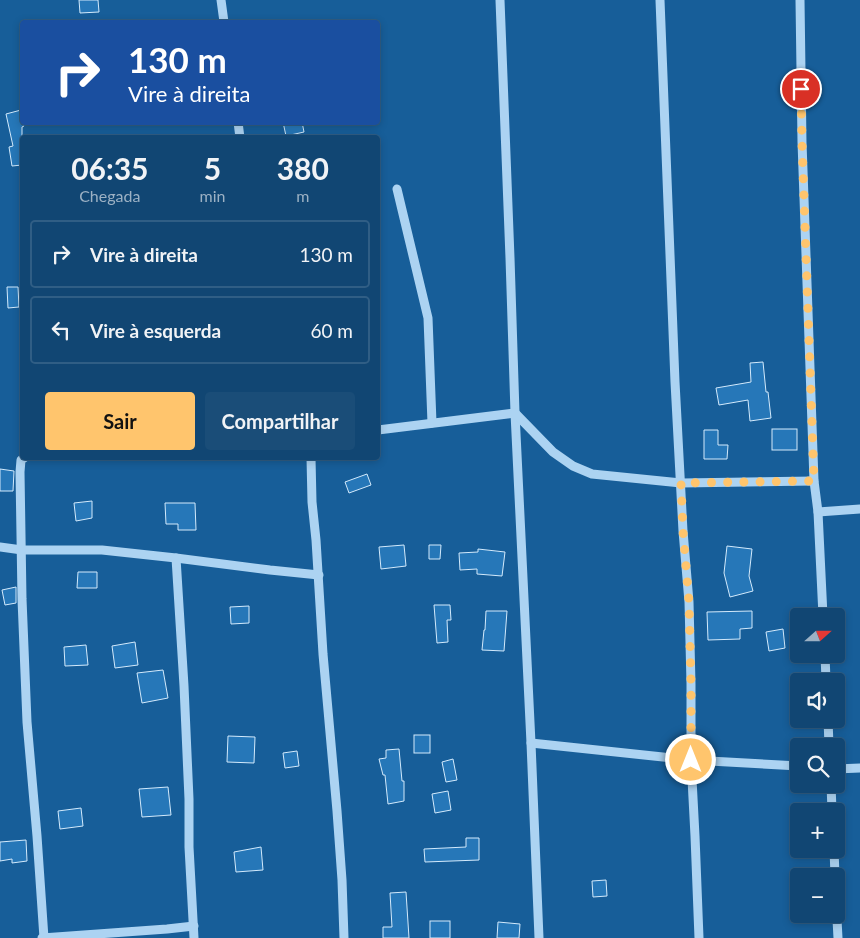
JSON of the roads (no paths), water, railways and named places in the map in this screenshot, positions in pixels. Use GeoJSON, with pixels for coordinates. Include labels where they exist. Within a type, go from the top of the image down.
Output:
{"type":"FeatureCollection","features":[{"type":"Feature","properties":{"kind":"street"},"geometry":{"type":"LineString","coordinates":[[221,0],[224,20]]}},
{"type":"Feature","properties":{"kind":"street"},"geometry":{"type":"LineString","coordinates":[[500,0],[515,413],[539,938]]}},
{"type":"Feature","properties":{"kind":"street"},"geometry":{"type":"LineString","coordinates":[[660,0],[675,382],[689,602],[691,760],[699,938]]}},
{"type":"Feature","properties":{"kind":"street"},"geometry":{"type":"LineString","coordinates":[[800,0],[802,142],[814,481],[818,512],[823,608]]}},
{"type":"Feature","properties":{"kind":"street"},"geometry":{"type":"LineString","coordinates":[[397,189],[428,318],[432,423]]}},
{"type":"Feature","properties":{"kind":"street"},"geometry":{"type":"LineString","coordinates":[[380,430],[515,413]]}},
{"type":"Feature","properties":{"kind":"street"},"geometry":{"type":"LineString","coordinates":[[515,413],[553,452],[573,466],[592,474],[681,483],[814,481]]}},
{"type":"Feature","properties":{"kind":"street"},"geometry":{"type":"LineString","coordinates":[[21,460],[22,599],[27,722],[37,836],[43,938],[194,926]]}},
{"type":"Feature","properties":{"kind":"street"},"geometry":{"type":"LineString","coordinates":[[311,460],[312,502],[319,574],[323,654],[342,880],[344,938]]}},
{"type":"Feature","properties":{"kind":"street"},"geometry":{"type":"LineString","coordinates":[[818,512],[860,509]]}},
{"type":"Feature","properties":{"kind":"street"},"geometry":{"type":"LineString","coordinates":[[0,547],[22,550],[102,550],[319,574]]}},
{"type":"Feature","properties":{"kind":"street"},"geometry":{"type":"LineString","coordinates":[[176,558],[184,686],[194,938]]}},
{"type":"Feature","properties":{"kind":"street"},"geometry":{"type":"LineString","coordinates":[[531,744],[691,760],[790,766]]}},
{"type":"Feature","properties":{"kind":"street"},"geometry":{"type":"LineString","coordinates":[[845,769],[860,768]]}},
{"type":"Feature","properties":{"kind":"street"},"geometry":{"type":"LineString","coordinates":[[837,923],[838,938]]}}]}
